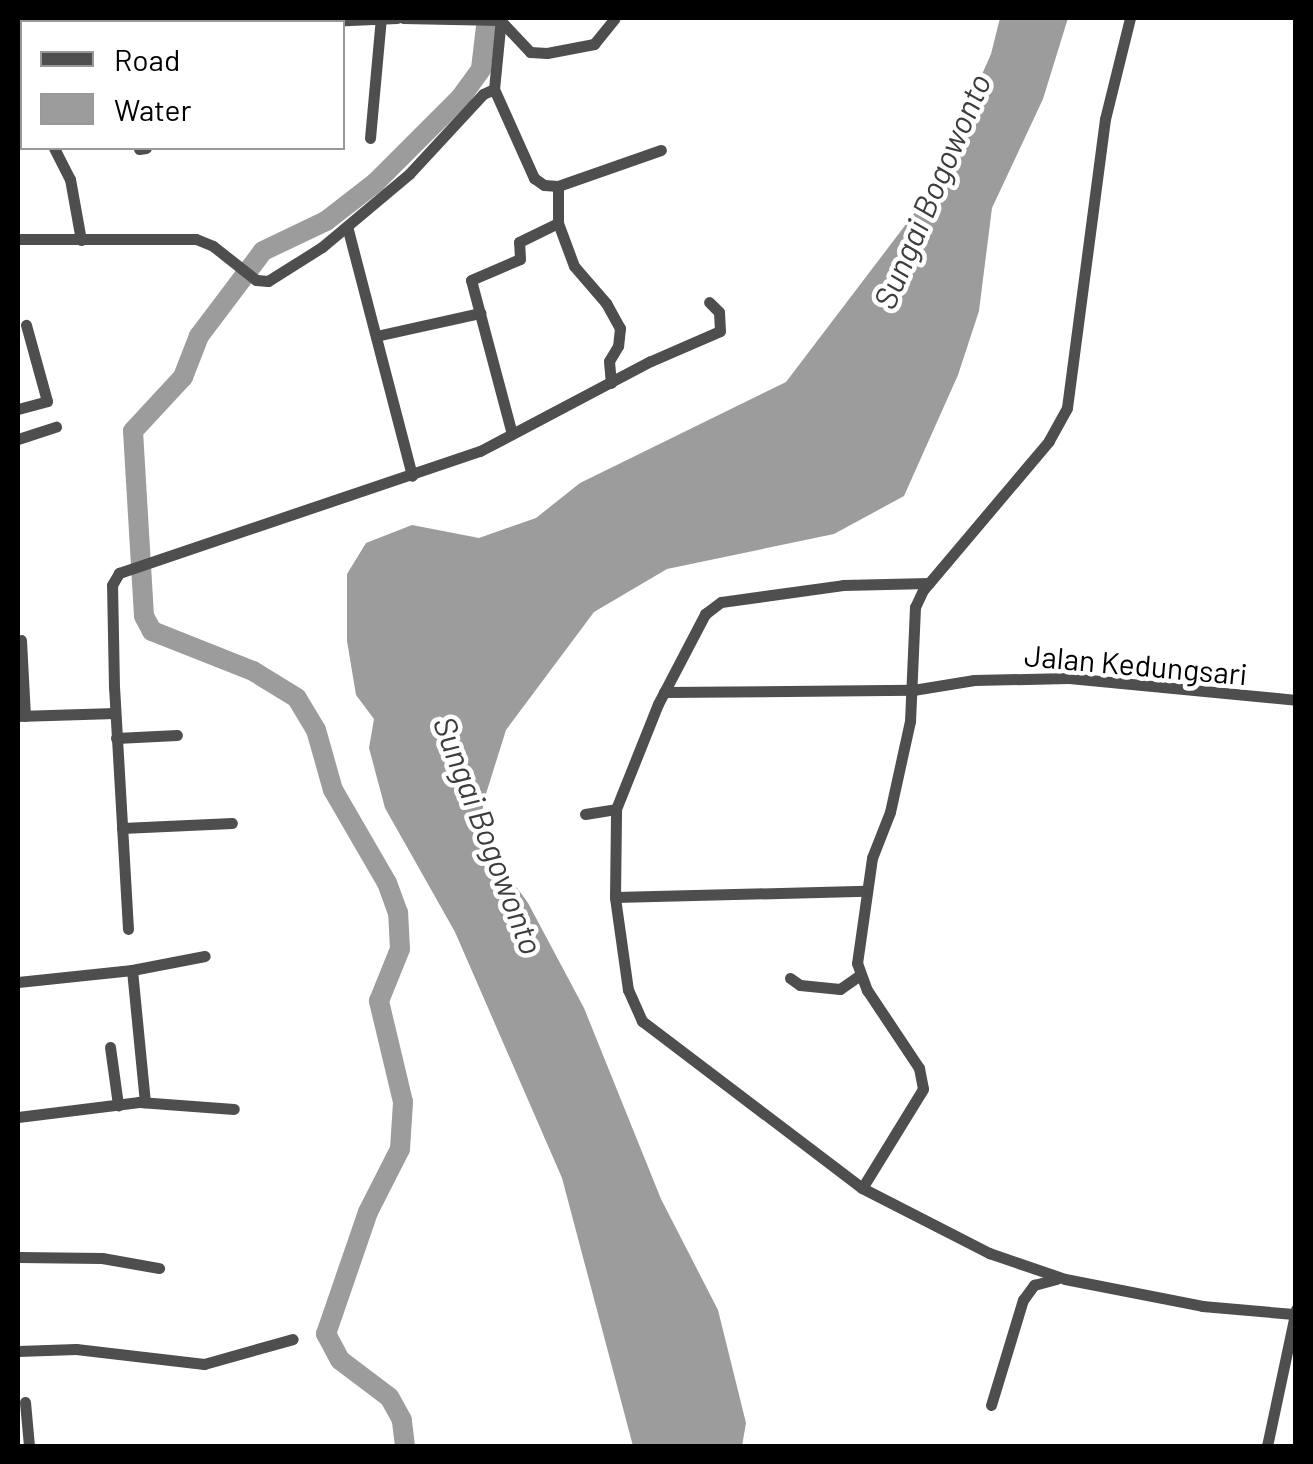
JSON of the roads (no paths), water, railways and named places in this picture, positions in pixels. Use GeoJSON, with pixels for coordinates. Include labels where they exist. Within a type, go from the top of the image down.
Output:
{"type":"FeatureCollection","features":[{"type":"Feature","properties":{"kind":"street"},"geometry":{"type":"LineString","coordinates":[[370,138],[381,18]]}},
{"type":"Feature","properties":{"kind":"street"},"geometry":{"type":"LineString","coordinates":[[331,20],[499,20],[530,52],[548,52],[588,47],[615,18]]}},
{"type":"Feature","properties":{"kind":"street"},"geometry":{"type":"LineString","coordinates":[[862,1188],[917,1100],[923,1078],[860,975],[858,946],[866,892],[902,763],[913,690],[915,607],[929,583],[1049,441],[1066,408],[1091,203],[1105,119],[1130,18]]}},
{"type":"Feature","properties":{"kind":"street"},"geometry":{"type":"LineString","coordinates":[[499,20],[494,89],[534,178],[544,185],[558,186],[661,150]]}},
{"type":"Feature","properties":{"kind":"street"},"geometry":{"type":"LineString","coordinates":[[18,238],[196,240],[213,246],[256,280],[274,278],[347,226],[409,174],[483,94],[494,89]]}},
{"type":"Feature","properties":{"kind":"street"},"geometry":{"type":"LineString","coordinates":[[55,150],[70,180],[80,240]]}},
{"type":"Feature","properties":{"kind":"street"},"geometry":{"type":"LineString","coordinates":[[558,186],[558,223],[574,266],[606,302],[620,328],[618,346],[609,361],[610,382]]}},
{"type":"Feature","properties":{"kind":"street"},"geometry":{"type":"LineString","coordinates":[[512,434],[471,280],[520,259],[520,242],[558,223]]}},
{"type":"Feature","properties":{"kind":"street"},"geometry":{"type":"LineString","coordinates":[[347,226],[412,476]]}},
{"type":"Feature","properties":{"kind":"street"},"geometry":{"type":"LineString","coordinates":[[128,929],[115,713],[112,585],[119,573],[412,476],[512,434],[610,382],[720,332],[719,312],[710,302]]}},
{"type":"Feature","properties":{"kind":"street"},"geometry":{"type":"LineString","coordinates":[[376,336],[480,313]]}},
{"type":"Feature","properties":{"kind":"street"},"geometry":{"type":"LineString","coordinates":[[18,409],[47,402],[26,324]]}},
{"type":"Feature","properties":{"kind":"street"},"geometry":{"type":"LineString","coordinates":[[18,347],[32,345]]}},
{"type":"Feature","properties":{"kind":"street"},"geometry":{"type":"LineString","coordinates":[[18,438],[56,427]]}},
{"type":"Feature","properties":{"kind":"street"},"geometry":{"type":"LineString","coordinates":[[929,583],[843,586],[722,602],[705,614],[664,692],[616,809],[616,897],[628,990],[642,1022],[862,1188],[989,1253],[1065,1279],[1188,1304],[1295,1312],[1267,1446]]}},
{"type":"Feature","properties":{"kind":"street"},"geometry":{"type":"LineString","coordinates":[[22,640],[21,716],[115,713]]}},
{"type":"Feature","properties":{"kind":"street","name":"Jalan Kedungsari"},"geometry":{"type":"LineString","coordinates":[[664,692],[913,690],[974,680],[1068,678],[1296,700]]}},
{"type":"Feature","properties":{"kind":"street"},"geometry":{"type":"LineString","coordinates":[[116,738],[177,735]]}},
{"type":"Feature","properties":{"kind":"street"},"geometry":{"type":"LineString","coordinates":[[585,814],[616,809]]}},
{"type":"Feature","properties":{"kind":"street"},"geometry":{"type":"LineString","coordinates":[[122,828],[232,824]]}},
{"type":"Feature","properties":{"kind":"street"},"geometry":{"type":"LineString","coordinates":[[616,897],[866,892]]}},
{"type":"Feature","properties":{"kind":"street"},"geometry":{"type":"LineString","coordinates":[[18,982],[132,970],[205,956]]}},
{"type":"Feature","properties":{"kind":"street"},"geometry":{"type":"LineString","coordinates":[[132,970],[145,1102]]}},
{"type":"Feature","properties":{"kind":"street"},"geometry":{"type":"LineString","coordinates":[[790,978],[800,984],[840,990],[860,975]]}},
{"type":"Feature","properties":{"kind":"street"},"geometry":{"type":"LineString","coordinates":[[110,1048],[118,1104]]}},
{"type":"Feature","properties":{"kind":"street"},"geometry":{"type":"LineString","coordinates":[[18,1117],[145,1102],[234,1110]]}},
{"type":"Feature","properties":{"kind":"street"},"geometry":{"type":"LineString","coordinates":[[18,1257],[102,1258],[159,1268]]}},
{"type":"Feature","properties":{"kind":"street"},"geometry":{"type":"LineString","coordinates":[[991,1405],[1028,1291],[1043,1280],[1065,1279]]}},
{"type":"Feature","properties":{"kind":"street"},"geometry":{"type":"LineString","coordinates":[[18,1350],[76,1348],[204,1364],[293,1339]]}},
{"type":"Feature","properties":{"kind":"street"},"geometry":{"type":"LineString","coordinates":[[24,1402],[29,1446]]}},
{"type":"Feature","properties":{"kind":"water","name":"Sungai Bogowonto"},"geometry":{"type":"Polygon","coordinates":[[[1000,18],[1068,18],[1043,99],[992,208],[979,311],[958,375],[904,496],[834,534],[667,569],[594,612],[506,730],[485,797],[478,833],[528,903],[584,1008],[661,1199],[718,1310],[746,1423],[742,1446],[633,1446],[562,1178],[455,932],[385,808],[369,748],[374,719],[356,695],[347,641],[347,574],[366,543],[412,525],[479,538],[536,518],[580,483],[786,382],[929,194],[991,54],[1000,18]]]}},
{"type":"Feature","properties":{"kind":"waterway"},"geometry":{"type":"LineString","coordinates":[[405,1446],[402,1420],[389,1397],[340,1360],[326,1334],[368,1212],[400,1149],[403,1102],[379,1001],[400,949],[398,913],[387,883],[333,790],[316,730],[297,698],[253,671],[152,631],[144,616],[133,431],[183,377],[199,336],[263,251],[326,221],[375,183],[461,97],[481,69],[487,18]]}}]}
